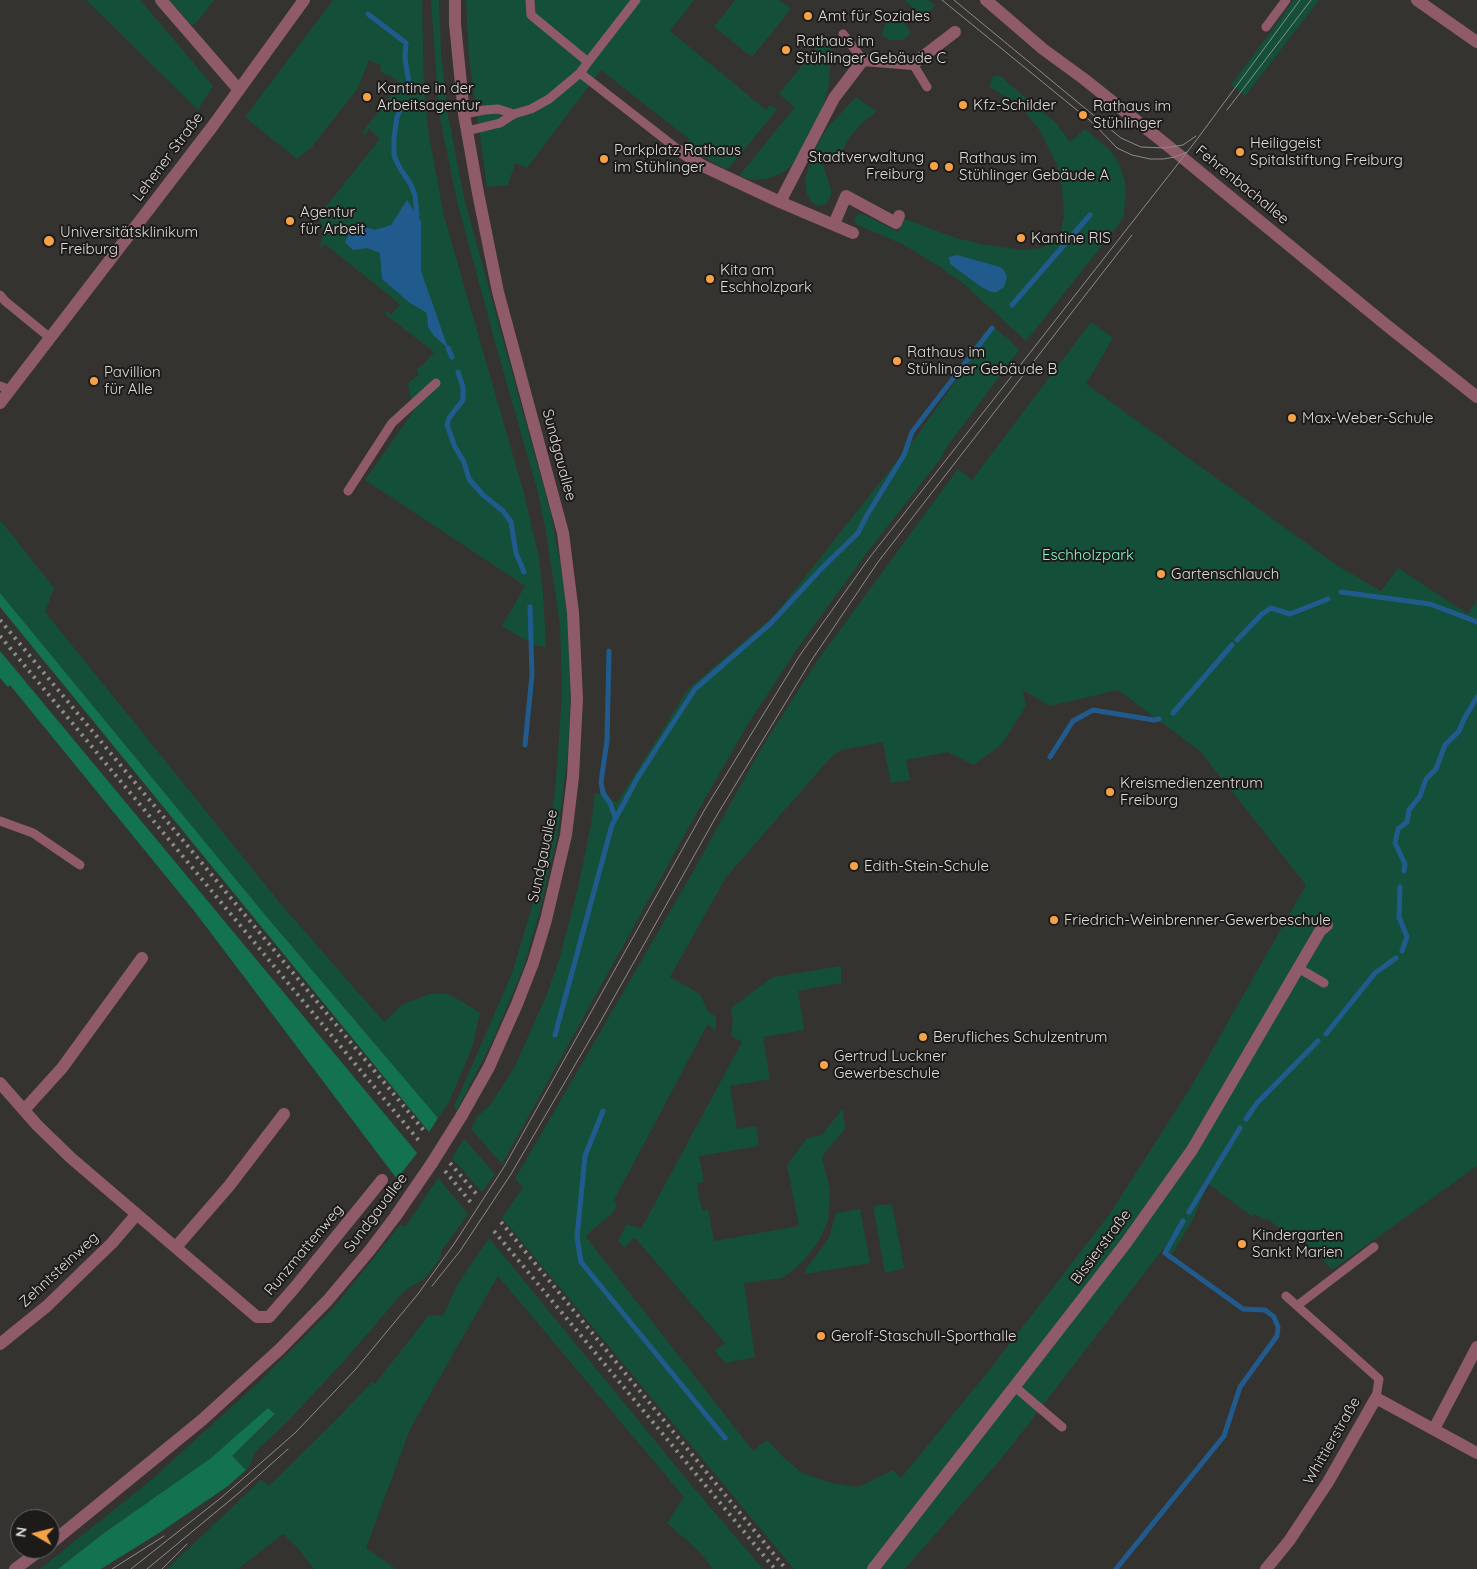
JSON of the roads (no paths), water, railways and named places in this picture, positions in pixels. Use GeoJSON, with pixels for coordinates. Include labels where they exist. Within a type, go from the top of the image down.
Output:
{"type":"FeatureCollection","features":[{"type":"Feature","properties":{"kind":"street"},"geometry":{"type":"LineString","coordinates":[[161,0],[239,90]]}},
{"type":"Feature","properties":{"kind":"street","name":"Lehener Straße"},"geometry":{"type":"LineString","coordinates":[[0,403],[5,388],[83,296],[239,90],[304,0]]}},
{"type":"Feature","properties":{"kind":"street","name":"Sundgauallee"},"geometry":{"type":"LineString","coordinates":[[60,1536],[202,1420],[280,1349],[334,1293],[375,1243],[412,1194],[462,1115],[489,1067],[533,963],[546,920],[566,835],[573,777],[578,699],[573,613],[562,533],[498,292],[467,131],[455,24],[455,0]]}},
{"type":"Feature","properties":{"kind":"street","name":"Fehrenbachallee"},"geometry":{"type":"LineString","coordinates":[[986,0],[1043,49],[1084,79],[1477,397]]}},
{"type":"Feature","properties":{"kind":"street"},"geometry":{"type":"LineString","coordinates":[[1417,0],[1477,42]]}},
{"type":"Feature","properties":{"kind":"street"},"geometry":{"type":"LineString","coordinates":[[780,202],[834,98],[863,60],[913,64],[955,32]]}},
{"type":"Feature","properties":{"kind":"street"},"geometry":{"type":"LineString","coordinates":[[680,150],[703,166],[853,233]]}},
{"type":"Feature","properties":{"kind":"street"},"geometry":{"type":"LineString","coordinates":[[834,224],[846,196],[896,223],[899,216]]}},
{"type":"Feature","properties":{"kind":"street","name":"Bissierstraße"},"geometry":{"type":"LineString","coordinates":[[873,1569],[1126,1243],[1192,1150],[1320,931],[1327,925]]}},
{"type":"Feature","properties":{"kind":"street"},"geometry":{"type":"LineString","coordinates":[[24,1110],[62,1068],[142,958]]}},
{"type":"Feature","properties":{"kind":"street","name":"Runzmattenweg"},"geometry":{"type":"LineString","coordinates":[[0,1082],[37,1125],[70,1158],[257,1317],[269,1317],[382,1180]]}},
{"type":"Feature","properties":{"kind":"street"},"geometry":{"type":"LineString","coordinates":[[176,1247],[229,1186],[284,1114]]}},
{"type":"Feature","properties":{"kind":"street","name":"Zehntsteinweg"},"geometry":{"type":"LineString","coordinates":[[0,1344],[47,1306],[112,1243],[136,1215]]}},
{"type":"Feature","properties":{"kind":"street"},"geometry":{"type":"LineString","coordinates":[[1434,1429],[1477,1347]]}},
{"type":"Feature","properties":{"kind":"street","name":"Whittierstraße"},"geometry":{"type":"LineString","coordinates":[[1266,1569],[1289,1541],[1328,1482],[1376,1398],[1477,1453]]}},
{"type":"Feature","properties":{"kind":"street"},"geometry":{"type":"LineString","coordinates":[[15,1569],[28,1559]]}},
{"type":"Feature","properties":{"kind":"lane"},"geometry":{"type":"LineString","coordinates":[[530,0],[531,15],[588,62]]}},
{"type":"Feature","properties":{"kind":"lane"},"geometry":{"type":"LineString","coordinates":[[467,131],[500,123],[514,114],[531,109],[549,100],[580,73],[636,0]]}},
{"type":"Feature","properties":{"kind":"lane"},"geometry":{"type":"LineString","coordinates":[[1266,27],[1286,0]]}},
{"type":"Feature","properties":{"kind":"lane"},"geometry":{"type":"LineString","coordinates":[[842,34],[863,60]]}},
{"type":"Feature","properties":{"kind":"lane"},"geometry":{"type":"LineString","coordinates":[[913,64],[927,87]]}},
{"type":"Feature","properties":{"kind":"lane"},"geometry":{"type":"LineString","coordinates":[[580,73],[680,150]]}},
{"type":"Feature","properties":{"kind":"lane"},"geometry":{"type":"LineString","coordinates":[[464,114],[498,109],[514,114]]}},
{"type":"Feature","properties":{"kind":"lane"},"geometry":{"type":"LineString","coordinates":[[0,295],[49,337]]}},
{"type":"Feature","properties":{"kind":"lane"},"geometry":{"type":"LineString","coordinates":[[348,491],[392,424],[436,383]]}},
{"type":"Feature","properties":{"kind":"lane"},"geometry":{"type":"LineString","coordinates":[[0,821],[33,833],[80,865]]}},
{"type":"Feature","properties":{"kind":"lane"},"geometry":{"type":"LineString","coordinates":[[1298,968],[1324,983]]}},
{"type":"Feature","properties":{"kind":"lane"},"geometry":{"type":"LineString","coordinates":[[1298,1305],[1374,1247]]}},
{"type":"Feature","properties":{"kind":"lane"},"geometry":{"type":"LineString","coordinates":[[1286,1296],[1379,1379],[1376,1398]]}},
{"type":"Feature","properties":{"kind":"lane"},"geometry":{"type":"LineString","coordinates":[[1015,1387],[1062,1427]]}},
{"type":"Feature","properties":{"kind":"water"},"geometry":{"type":"Polygon","coordinates":[[[407,200],[421,221],[421,271],[448,348],[434,336],[428,327],[427,313],[410,303],[382,279],[380,253],[367,248],[353,250],[345,242],[352,227],[365,227],[375,230],[391,225],[407,200]]]}},
{"type":"Feature","properties":{"kind":"water"},"geometry":{"type":"Polygon","coordinates":[[[957,255],[1000,267],[1004,270],[1007,277],[1004,287],[997,292],[991,292],[980,286],[950,264],[949,257],[957,255]]]}},
{"type":"Feature","properties":{"kind":"waterway"},"geometry":{"type":"LineString","coordinates":[[368,14],[406,43],[405,58],[410,90]]}},
{"type":"Feature","properties":{"kind":"waterway"},"geometry":{"type":"LineString","coordinates":[[402,105],[397,117],[394,156],[415,195],[417,215]]}},
{"type":"Feature","properties":{"kind":"waterway"},"geometry":{"type":"LineString","coordinates":[[1012,305],[1090,215]]}},
{"type":"Feature","properties":{"kind":"waterway"},"geometry":{"type":"LineString","coordinates":[[555,1035],[612,825],[638,777],[695,689],[770,624],[822,568],[858,533],[904,455],[912,432],[992,328]]}},
{"type":"Feature","properties":{"kind":"waterway"},"geometry":{"type":"LineString","coordinates":[[448,348],[452,357]]}},
{"type":"Feature","properties":{"kind":"waterway"},"geometry":{"type":"LineString","coordinates":[[458,372],[463,387],[463,400],[449,418],[447,425],[455,447],[464,462],[469,479],[483,495],[503,511],[511,522],[516,553],[524,572]]}},
{"type":"Feature","properties":{"kind":"waterway"},"geometry":{"type":"LineString","coordinates":[[1341,592],[1430,604],[1477,622]]}},
{"type":"Feature","properties":{"kind":"waterway"},"geometry":{"type":"LineString","coordinates":[[1237,640],[1262,614],[1271,608],[1290,614],[1328,599]]}},
{"type":"Feature","properties":{"kind":"waterway"},"geometry":{"type":"LineString","coordinates":[[525,745],[532,675],[530,607]]}},
{"type":"Feature","properties":{"kind":"waterway"},"geometry":{"type":"LineString","coordinates":[[1173,713],[1232,645]]}},
{"type":"Feature","properties":{"kind":"waterway"},"geometry":{"type":"LineString","coordinates":[[609,651],[607,741],[601,782],[603,793],[610,803],[615,817]]}},
{"type":"Feature","properties":{"kind":"waterway"},"geometry":{"type":"LineString","coordinates":[[1404,871],[1405,864],[1395,843],[1398,829],[1407,822],[1409,810],[1420,796],[1426,779],[1436,769],[1445,745],[1459,731],[1477,697]]}},
{"type":"Feature","properties":{"kind":"waterway"},"geometry":{"type":"LineString","coordinates":[[1050,757],[1073,721],[1093,710],[1154,720],[1159,719]]}},
{"type":"Feature","properties":{"kind":"waterway"},"geometry":{"type":"LineString","coordinates":[[1400,887],[1399,917],[1407,937],[1402,951]]}},
{"type":"Feature","properties":{"kind":"waterway"},"geometry":{"type":"LineString","coordinates":[[1326,1034],[1375,973],[1396,958]]}},
{"type":"Feature","properties":{"kind":"waterway"},"geometry":{"type":"LineString","coordinates":[[1246,1119],[1257,1103],[1318,1041]]}},
{"type":"Feature","properties":{"kind":"waterway"},"geometry":{"type":"LineString","coordinates":[[603,1111],[585,1156],[577,1237],[581,1262],[725,1438]]}},
{"type":"Feature","properties":{"kind":"waterway"},"geometry":{"type":"LineString","coordinates":[[1189,1212],[1240,1128]]}},
{"type":"Feature","properties":{"kind":"waterway"},"geometry":{"type":"LineString","coordinates":[[1116,1569],[1224,1436],[1240,1387],[1277,1336],[1278,1327],[1274,1317],[1265,1310],[1243,1309],[1165,1253],[1183,1221]]}},
{"type":"Feature","properties":{"kind":"tram line"},"geometry":{"type":"LineString","coordinates":[[942,0],[1094,124],[1117,148],[1132,155],[1150,159],[1175,157],[1187,152]]}},
{"type":"Feature","properties":{"kind":"tram line"},"geometry":{"type":"LineString","coordinates":[[954,0],[1121,138],[1141,147],[1165,148],[1183,145],[1196,136]]}},
{"type":"Feature","properties":{"kind":"tram line"},"geometry":{"type":"LineString","coordinates":[[131,1569],[222,1497],[295,1433],[355,1370],[418,1294],[454,1244],[504,1167],[705,809],[800,655],[870,557],[1195,142],[1300,0]]}},
{"type":"Feature","properties":{"kind":"tram line"},"geometry":{"type":"LineString","coordinates":[[1227,110],[1311,0]]}},
{"type":"Feature","properties":{"kind":"tram line"},"geometry":{"type":"LineString","coordinates":[[432,1286],[460,1251],[511,1174],[599,1024],[717,815],[811,661],[878,562],[1132,235]]}},
{"type":"Feature","properties":{"kind":"tram line"},"geometry":{"type":"LineString","coordinates":[[147,1569],[240,1492],[288,1449]]}},
{"type":"Feature","properties":{"kind":"tram line"},"geometry":{"type":"LineString","coordinates":[[112,1569],[164,1536]]}},
{"type":"Feature","properties":{"kind":"tram line"},"geometry":{"type":"LineString","coordinates":[[162,1569],[187,1544]]}},
{"type":"Feature","properties":{"kind":"railway"},"geometry":{"type":"LineString","coordinates":[[0,620],[426,1133]]}},
{"type":"Feature","properties":{"kind":"railway"},"geometry":{"type":"LineString","coordinates":[[0,636],[420,1142]]}},
{"type":"Feature","properties":{"kind":"railway"},"geometry":{"type":"LineString","coordinates":[[450,1163],[478,1196]]}},
{"type":"Feature","properties":{"kind":"railway"},"geometry":{"type":"LineString","coordinates":[[445,1171],[473,1205]]}},
{"type":"Feature","properties":{"kind":"railway"},"geometry":{"type":"LineString","coordinates":[[501,1222],[786,1569]]}},
{"type":"Feature","properties":{"kind":"railway"},"geometry":{"type":"LineString","coordinates":[[494,1231],[775,1569]]}},
{"type":"Feature","properties":{"kind":"place","name":"Amt für Soziales"},"geometry":{"type":"Point","coordinates":[808,16]}},
{"type":"Feature","properties":{"kind":"place","name":"Rathaus im Stühlinger Gebäude C"},"geometry":{"type":"Point","coordinates":[786,50]}},
{"type":"Feature","properties":{"kind":"place","name":"Kantine in der Arbeitsagentur"},"geometry":{"type":"Point","coordinates":[367,97]}},
{"type":"Feature","properties":{"kind":"place","name":"Kfz-Schilder"},"geometry":{"type":"Point","coordinates":[963,105]}},
{"type":"Feature","properties":{"kind":"place","name":"Rathaus im Stühlinger"},"geometry":{"type":"Point","coordinates":[1083,115]}},
{"type":"Feature","properties":{"kind":"place","name":"Heiliggeist Spitalstiftung Freiburg"},"geometry":{"type":"Point","coordinates":[1240,152]}},
{"type":"Feature","properties":{"kind":"place","name":"Parkplatz Rathaus im Stühlinger"},"geometry":{"type":"Point","coordinates":[604,159]}},
{"type":"Feature","properties":{"kind":"place","name":"Stadtverwaltung Freiburg"},"geometry":{"type":"Point","coordinates":[934,166]}},
{"type":"Feature","properties":{"kind":"place","name":"Rathaus im Stühlinger Gebäude A"},"geometry":{"type":"Point","coordinates":[949,167]}},
{"type":"Feature","properties":{"kind":"place","name":"Agentur für Arbeit"},"geometry":{"type":"Point","coordinates":[290,221]}},
{"type":"Feature","properties":{"kind":"place","name":"Kantine RIS"},"geometry":{"type":"Point","coordinates":[1021,238]}},
{"type":"Feature","properties":{"kind":"place","name":"Universitätsklinikum Freiburg"},"geometry":{"type":"Point","coordinates":[49,241]}},
{"type":"Feature","properties":{"kind":"place","name":"Kita am Eschholzpark"},"geometry":{"type":"Point","coordinates":[710,279]}},
{"type":"Feature","properties":{"kind":"place","name":"Rathaus im Stühlinger Gebäude B"},"geometry":{"type":"Point","coordinates":[897,361]}},
{"type":"Feature","properties":{"kind":"place","name":"Pavillion für Alle"},"geometry":{"type":"Point","coordinates":[94,381]}},
{"type":"Feature","properties":{"kind":"place","name":"Max-Weber-Schule"},"geometry":{"type":"Point","coordinates":[1292,418]}},
{"type":"Feature","properties":{"kind":"place","name":"Gartenschlauch"},"geometry":{"type":"Point","coordinates":[1161,574]}},
{"type":"Feature","properties":{"kind":"place","name":"Kreismedienzentrum Freiburg"},"geometry":{"type":"Point","coordinates":[1110,792]}},
{"type":"Feature","properties":{"kind":"place","name":"Edith-Stein-Schule"},"geometry":{"type":"Point","coordinates":[854,866]}},
{"type":"Feature","properties":{"kind":"place","name":"Friedrich-Weinbrenner-Gewerbeschule"},"geometry":{"type":"Point","coordinates":[1054,920]}},
{"type":"Feature","properties":{"kind":"place","name":"Berufliches Schulzentrum"},"geometry":{"type":"Point","coordinates":[923,1037]}},
{"type":"Feature","properties":{"kind":"place","name":"Gertrud Luckner Gewerbeschule"},"geometry":{"type":"Point","coordinates":[824,1065]}},
{"type":"Feature","properties":{"kind":"place","name":"Kindergarten Sankt Marien"},"geometry":{"type":"Point","coordinates":[1242,1244]}},
{"type":"Feature","properties":{"kind":"place","name":"Gerolf-Staschull-Sporthalle"},"geometry":{"type":"Point","coordinates":[821,1336]}},
{"type":"Feature","properties":{"kind":"park label","name":"Eschholzpark"},"geometry":{"type":"Point","coordinates":[1088,555]}}]}
